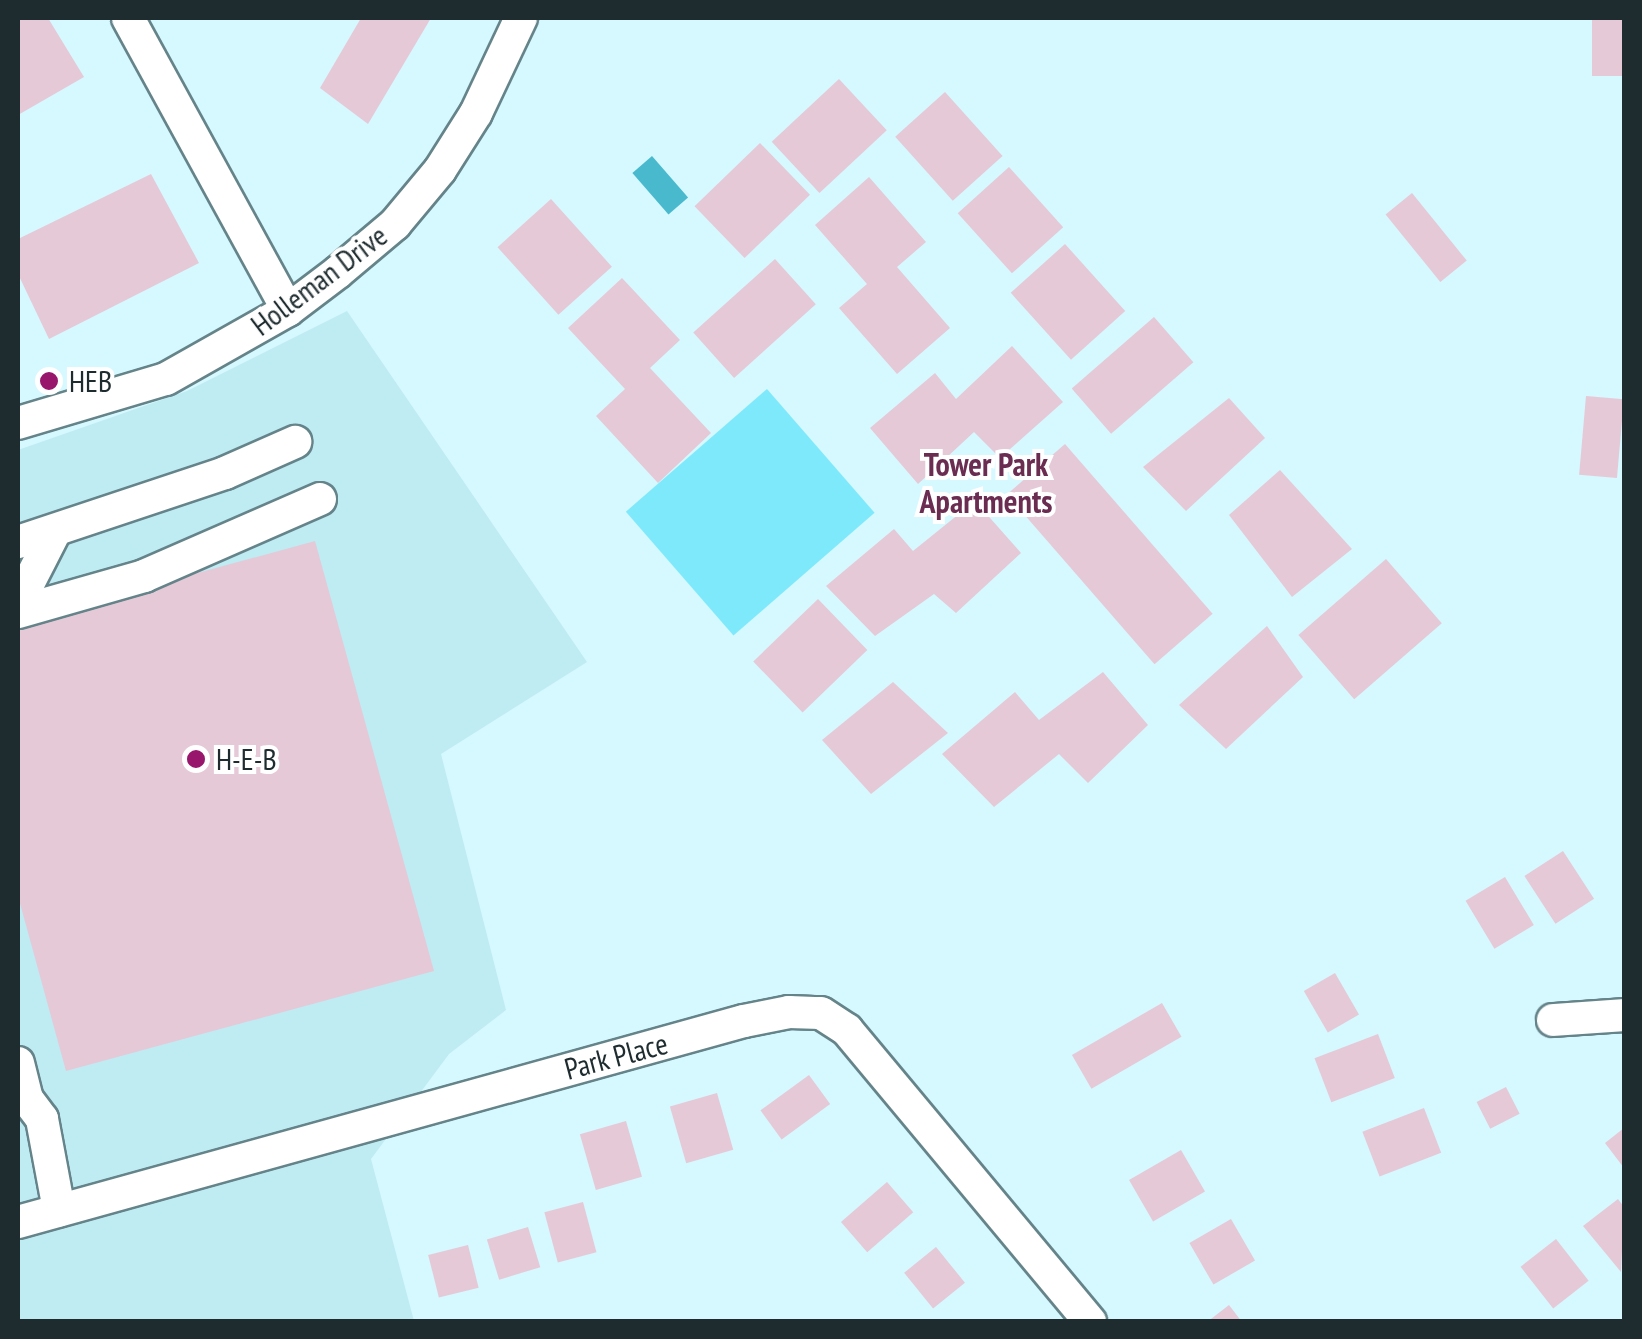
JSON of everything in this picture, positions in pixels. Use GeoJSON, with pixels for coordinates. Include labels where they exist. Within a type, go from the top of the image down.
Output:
{"type":"FeatureCollection","features":[{"type":"Feature","properties":{"kind":"street"},"geometry":{"type":"LineString","coordinates":[[128,18],[288,310]]}},
{"type":"Feature","properties":{"kind":"street","name":"Holleman Drive"},"geometry":{"type":"LineString","coordinates":[[18,423],[166,379],[288,310],[395,224],[440,170],[476,113],[520,18]]}},
{"type":"Feature","properties":{"kind":"street"},"geometry":{"type":"LineString","coordinates":[[18,542],[225,473],[295,442]]}},
{"type":"Feature","properties":{"kind":"street"},"geometry":{"type":"LineString","coordinates":[[29,594],[174,565],[320,499]]}},
{"type":"Feature","properties":{"kind":"street"},"geometry":{"type":"LineString","coordinates":[[29,594],[55,531]]}},
{"type":"Feature","properties":{"kind":"street","name":"Park Place"},"geometry":{"type":"LineString","coordinates":[[18,1222],[744,1021],[788,1012],[821,1013],[847,1030],[1090,1322]]}},
{"type":"Feature","properties":{"kind":"street"},"geometry":{"type":"LineString","coordinates":[[1553,1020],[1624,1015]]}},
{"type":"Feature","properties":{"kind":"street"},"geometry":{"type":"LineString","coordinates":[[18,1062],[27,1099],[42,1119],[59,1210]]}},
{"type":"Feature","properties":{"kind":"shaded area"},"geometry":{"type":"Polygon","coordinates":[[[652,156],[688,198],[668,215],[632,173],[652,156]]]}},
{"type":"Feature","properties":{"kind":"shaded area"},"geometry":{"type":"Polygon","coordinates":[[[347,311],[587,662],[441,754],[506,1010],[449,1054],[371,1159],[414,1321],[18,1321],[18,450],[187,391],[347,311]]]}},
{"type":"Feature","properties":{"kind":"shaded area"},"geometry":{"type":"Polygon","coordinates":[[[767,389],[875,513],[733,635],[626,512],[767,389]]]}},
{"type":"Feature","properties":{"kind":"building"},"geometry":{"type":"Polygon","coordinates":[[[18,18],[48,18],[84,77],[18,115],[18,18]]]}},
{"type":"Feature","properties":{"kind":"building"},"geometry":{"type":"Polygon","coordinates":[[[361,18],[431,18],[368,124],[320,88],[361,18]]]}},
{"type":"Feature","properties":{"kind":"building"},"geometry":{"type":"Polygon","coordinates":[[[1592,18],[1624,18],[1624,76],[1592,76],[1592,18]]]}},
{"type":"Feature","properties":{"kind":"building"},"geometry":{"type":"Polygon","coordinates":[[[839,79],[887,130],[819,193],[772,142],[839,79]]]}},
{"type":"Feature","properties":{"kind":"building"},"geometry":{"type":"Polygon","coordinates":[[[945,92],[1003,156],[953,201],[895,137],[945,92]]]}},
{"type":"Feature","properties":{"kind":"building"},"geometry":{"type":"Polygon","coordinates":[[[760,143],[810,195],[745,258],[695,206],[760,143]]]}},
{"type":"Feature","properties":{"kind":"building"},"geometry":{"type":"Polygon","coordinates":[[[1009,167],[1063,227],[1012,273],[958,213],[1009,167]]]}},
{"type":"Feature","properties":{"kind":"building"},"geometry":{"type":"Polygon","coordinates":[[[151,174],[199,263],[49,339],[18,274],[18,239],[151,174]]]}},
{"type":"Feature","properties":{"kind":"building"},"geometry":{"type":"Polygon","coordinates":[[[869,177],[926,242],[897,267],[950,328],[897,374],[839,308],[867,284],[815,225],[869,177]]]}},
{"type":"Feature","properties":{"kind":"building"},"geometry":{"type":"Polygon","coordinates":[[[1412,193],[1467,261],[1440,282],[1386,214],[1412,193]]]}},
{"type":"Feature","properties":{"kind":"building"},"geometry":{"type":"Polygon","coordinates":[[[551,199],[612,267],[558,315],[497,247],[551,199]]]}},
{"type":"Feature","properties":{"kind":"building"},"geometry":{"type":"Polygon","coordinates":[[[1065,244],[1125,311],[1071,360],[1011,293],[1065,244]]]}},
{"type":"Feature","properties":{"kind":"building"},"geometry":{"type":"Polygon","coordinates":[[[775,259],[816,304],[734,378],[693,333],[775,259]]]}},
{"type":"Feature","properties":{"kind":"building"},"geometry":{"type":"Polygon","coordinates":[[[622,278],[680,340],[650,368],[711,433],[658,483],[596,416],[625,389],[568,328],[622,278]]]}},
{"type":"Feature","properties":{"kind":"building"},"geometry":{"type":"Polygon","coordinates":[[[1154,317],[1193,362],[1111,434],[1072,389],[1154,317]]]}},
{"type":"Feature","properties":{"kind":"building"},"geometry":{"type":"Polygon","coordinates":[[[1012,346],[1063,402],[1000,458],[974,432],[918,484],[870,428],[935,373],[956,399],[1012,346]]]}},
{"type":"Feature","properties":{"kind":"building"},"geometry":{"type":"Polygon","coordinates":[[[1586,396],[1624,399],[1617,478],[1579,475],[1586,396]]]}},
{"type":"Feature","properties":{"kind":"building"},"geometry":{"type":"Polygon","coordinates":[[[1229,398],[1265,438],[1186,511],[1143,467],[1229,398]]]}},
{"type":"Feature","properties":{"kind":"building"},"geometry":{"type":"Polygon","coordinates":[[[1065,444],[1213,614],[1155,664],[1007,495],[1065,444]]]}},
{"type":"Feature","properties":{"kind":"building"},"geometry":{"type":"Polygon","coordinates":[[[1280,470],[1352,549],[1292,597],[1229,515],[1280,470]]]}},
{"type":"Feature","properties":{"kind":"building"},"geometry":{"type":"Polygon","coordinates":[[[975,501],[1021,553],[956,613],[934,594],[875,636],[826,586],[894,529],[913,551],[975,501]]]}},
{"type":"Feature","properties":{"kind":"building","name":"H-E-B"},"geometry":{"type":"Polygon","coordinates":[[[315,541],[434,971],[66,1071],[18,896],[18,622],[315,541]]]}},
{"type":"Feature","properties":{"kind":"building"},"geometry":{"type":"Polygon","coordinates":[[[1386,559],[1442,623],[1354,699],[1298,635],[1386,559]]]}},
{"type":"Feature","properties":{"kind":"building"},"geometry":{"type":"Polygon","coordinates":[[[818,599],[867,650],[803,713],[753,662],[818,599]]]}},
{"type":"Feature","properties":{"kind":"building"},"geometry":{"type":"Polygon","coordinates":[[[1267,626],[1303,677],[1226,749],[1179,705],[1267,626]]]}},
{"type":"Feature","properties":{"kind":"building"},"geometry":{"type":"Polygon","coordinates":[[[1103,672],[1148,725],[1088,783],[1059,754],[994,807],[942,754],[1015,692],[1039,720],[1103,672]]]}},
{"type":"Feature","properties":{"kind":"building"},"geometry":{"type":"Polygon","coordinates":[[[893,682],[948,733],[871,794],[822,740],[893,682]]]}},
{"type":"Feature","properties":{"kind":"building"},"geometry":{"type":"Polygon","coordinates":[[[1563,851],[1594,899],[1555,924],[1524,876],[1563,851]]]}},
{"type":"Feature","properties":{"kind":"building"},"geometry":{"type":"Polygon","coordinates":[[[1505,877],[1534,925],[1494,949],[1466,901],[1505,877]]]}},
{"type":"Feature","properties":{"kind":"building"},"geometry":{"type":"Polygon","coordinates":[[[1335,973],[1359,1015],[1328,1033],[1304,991],[1335,973]]]}},
{"type":"Feature","properties":{"kind":"building"},"geometry":{"type":"Polygon","coordinates":[[[1162,1003],[1182,1037],[1091,1089],[1072,1055],[1162,1003]]]}},
{"type":"Feature","properties":{"kind":"building"},"geometry":{"type":"Polygon","coordinates":[[[1378,1034],[1395,1078],[1331,1102],[1315,1058],[1378,1034]]]}},
{"type":"Feature","properties":{"kind":"building"},"geometry":{"type":"Polygon","coordinates":[[[809,1075],[830,1104],[782,1139],[760,1110],[809,1075]]]}},
{"type":"Feature","properties":{"kind":"building"},"geometry":{"type":"Polygon","coordinates":[[[1506,1087],[1520,1114],[1490,1129],[1477,1102],[1506,1087]]]}},
{"type":"Feature","properties":{"kind":"building"},"geometry":{"type":"Polygon","coordinates":[[[717,1093],[733,1150],[686,1163],[670,1107],[717,1093]]]}},
{"type":"Feature","properties":{"kind":"building"},"geometry":{"type":"Polygon","coordinates":[[[1424,1108],[1441,1153],[1380,1176],[1362,1132],[1424,1108]]]}},
{"type":"Feature","properties":{"kind":"building"},"geometry":{"type":"Polygon","coordinates":[[[626,1121],[642,1177],[596,1190],[580,1134],[626,1121]]]}},
{"type":"Feature","properties":{"kind":"building"},"geometry":{"type":"Polygon","coordinates":[[[1624,1128],[1624,1168],[1605,1143],[1624,1128]]]}},
{"type":"Feature","properties":{"kind":"building"},"geometry":{"type":"Polygon","coordinates":[[[1181,1150],[1205,1192],[1153,1222],[1129,1180],[1181,1150]]]}},
{"type":"Feature","properties":{"kind":"building"},"geometry":{"type":"Polygon","coordinates":[[[887,1182],[913,1212],[867,1252],[841,1222],[887,1182]]]}},
{"type":"Feature","properties":{"kind":"building"},"geometry":{"type":"Polygon","coordinates":[[[1618,1199],[1624,1207],[1621,1272],[1583,1226],[1618,1199]]]}},
{"type":"Feature","properties":{"kind":"building"},"geometry":{"type":"Polygon","coordinates":[[[583,1202],[596,1252],[558,1263],[544,1212],[583,1202]]]}},
{"type":"Feature","properties":{"kind":"building"},"geometry":{"type":"Polygon","coordinates":[[[1231,1219],[1255,1261],[1213,1285],[1189,1243],[1231,1219]]]}},
{"type":"Feature","properties":{"kind":"building"},"geometry":{"type":"Polygon","coordinates":[[[528,1227],[540,1267],[499,1280],[487,1240],[528,1227]]]}},
{"type":"Feature","properties":{"kind":"building"},"geometry":{"type":"Polygon","coordinates":[[[1556,1239],[1589,1281],[1553,1308],[1521,1267],[1556,1239]]]}},
{"type":"Feature","properties":{"kind":"building"},"geometry":{"type":"Polygon","coordinates":[[[468,1245],[479,1288],[439,1298],[428,1255],[468,1245]]]}},
{"type":"Feature","properties":{"kind":"building"},"geometry":{"type":"Polygon","coordinates":[[[936,1247],[965,1283],[933,1309],[904,1273],[936,1247]]]}},
{"type":"Feature","properties":{"kind":"building"},"geometry":{"type":"Polygon","coordinates":[[[1229,1305],[1242,1322],[1207,1322],[1229,1305]]]}},
{"type":"Feature","properties":{"kind":"place","name":"HEB"},"geometry":{"type":"Point","coordinates":[49,381]}},
{"type":"Feature","properties":{"kind":"place","name":"H-E-B"},"geometry":{"type":"Point","coordinates":[196,759]}},
{"type":"Feature","properties":{"kind":"district","name":"Tower Park Apartments"},"geometry":{"type":"Point","coordinates":[986,484]}}]}
